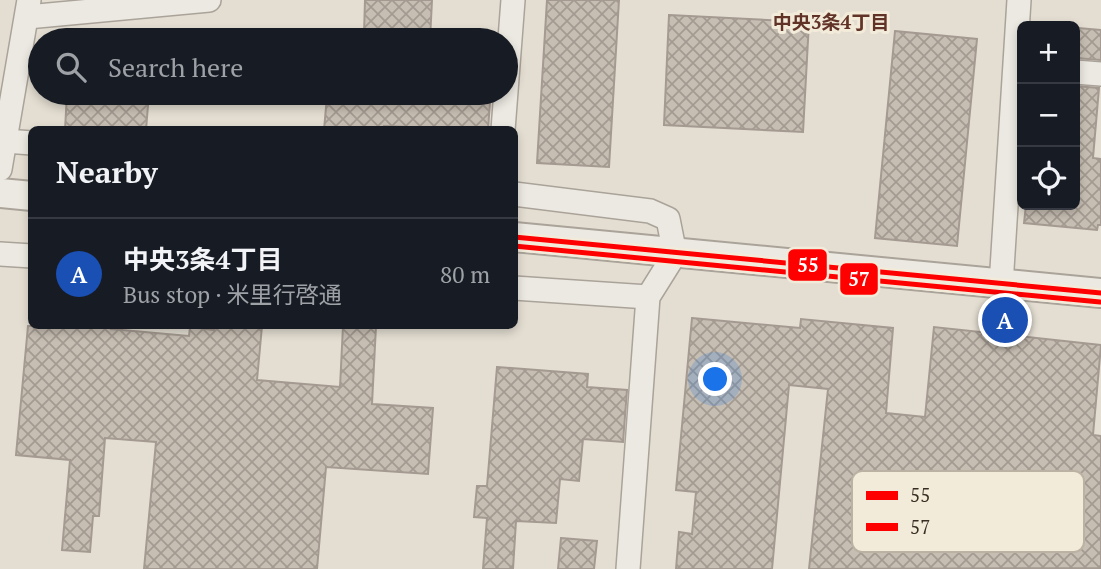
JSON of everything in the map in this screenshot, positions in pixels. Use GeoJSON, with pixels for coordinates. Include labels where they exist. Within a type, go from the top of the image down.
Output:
{"type":"FeatureCollection","features":[{"type":"Feature","properties":{"kind":"street"},"geometry":{"type":"LineString","coordinates":[[0,169],[28,9],[209,0]]}},
{"type":"Feature","properties":{"kind":"street"},"geometry":{"type":"LineString","coordinates":[[511,28],[513,0]]}},
{"type":"Feature","properties":{"kind":"street"},"geometry":{"type":"LineString","coordinates":[[1019,0],[1019,21]]}},
{"type":"Feature","properties":{"kind":"street"},"geometry":{"type":"LineString","coordinates":[[1080,72],[1101,74]]}},
{"type":"Feature","properties":{"kind":"street"},"geometry":{"type":"LineString","coordinates":[[1002,285],[1018,84]]}},
{"type":"Feature","properties":{"kind":"street"},"geometry":{"type":"LineString","coordinates":[[503,126],[505,105]]}},
{"type":"Feature","properties":{"kind":"street"},"geometry":{"type":"LineString","coordinates":[[5,141],[28,143]]}},
{"type":"Feature","properties":{"kind":"street"},"geometry":{"type":"LineString","coordinates":[[0,193],[28,196]]}},
{"type":"Feature","properties":{"kind":"street"},"geometry":{"type":"LineString","coordinates":[[518,194],[650,211],[668,219],[675,254],[648,297],[628,569]]}},
{"type":"Feature","properties":{"kind":"street"},"geometry":{"type":"LineString","coordinates":[[518,237],[1101,293]]}},
{"type":"Feature","properties":{"kind":"street"},"geometry":{"type":"LineString","coordinates":[[0,254],[28,256]]}},
{"type":"Feature","properties":{"kind":"street"},"geometry":{"type":"LineString","coordinates":[[518,288],[648,297]]}},
{"type":"Feature","properties":{"kind":"building"},"geometry":{"type":"Polygon","coordinates":[[[365,0],[432,0],[431,28],[364,28],[365,0]]]}},
{"type":"Feature","properties":{"kind":"building"},"geometry":{"type":"Polygon","coordinates":[[[547,0],[619,0],[609,167],[537,163],[547,0]]]}},
{"type":"Feature","properties":{"kind":"building"},"geometry":{"type":"Polygon","coordinates":[[[669,15],[809,22],[803,132],[664,125],[669,15]]]}},
{"type":"Feature","properties":{"kind":"building"},"geometry":{"type":"Polygon","coordinates":[[[1080,28],[1101,30],[1101,60],[1080,58],[1080,28]]]}},
{"type":"Feature","properties":{"kind":"building"},"geometry":{"type":"Polygon","coordinates":[[[895,31],[977,39],[957,246],[875,238],[895,31]]]}},
{"type":"Feature","properties":{"kind":"building"},"geometry":{"type":"Polygon","coordinates":[[[1080,86],[1099,88],[1093,158],[1101,159],[1101,225],[1098,225],[1097,230],[1024,223],[1025,210],[1080,210],[1080,86]]]}},
{"type":"Feature","properties":{"kind":"building"},"geometry":{"type":"Polygon","coordinates":[[[66,105],[148,105],[146,126],[65,126],[66,105]]]}},
{"type":"Feature","properties":{"kind":"building"},"geometry":{"type":"Polygon","coordinates":[[[326,105],[490,105],[488,126],[324,126],[326,105]]]}},
{"type":"Feature","properties":{"kind":"building"},"geometry":{"type":"Polygon","coordinates":[[[692,318],[800,328],[801,319],[893,328],[886,413],[925,417],[934,327],[1101,345],[1093,435],[1101,436],[1101,568],[809,569],[828,389],[789,385],[772,569],[676,569],[679,532],[692,534],[696,492],[676,490],[692,318]]]}},
{"type":"Feature","properties":{"kind":"building"},"geometry":{"type":"Polygon","coordinates":[[[28,326],[28,329],[111,329],[189,336],[190,329],[262,329],[257,380],[340,387],[343,329],[376,329],[372,404],[433,408],[428,474],[326,467],[317,569],[144,569],[156,442],[105,438],[99,516],[93,516],[90,552],[62,550],[70,460],[16,455],[28,326]]]}},
{"type":"Feature","properties":{"kind":"building"},"geometry":{"type":"Polygon","coordinates":[[[497,367],[588,374],[587,387],[627,390],[623,442],[583,439],[579,481],[560,479],[556,523],[516,521],[513,569],[483,569],[487,518],[474,517],[477,486],[487,486],[497,367]]]}},
{"type":"Feature","properties":{"kind":"building"},"geometry":{"type":"Polygon","coordinates":[[[561,538],[597,541],[594,569],[558,569],[561,538]]]}},
{"type":"Feature","properties":{"kind":"transit line","name":"55"},"geometry":{"type":"LineString","coordinates":[[518,237],[1101,293]]}},
{"type":"Feature","properties":{"kind":"transit line","name":"57"},"geometry":{"type":"LineString","coordinates":[[518,246],[1100,302]]}},
{"type":"Feature","properties":{"kind":"place","name":"中央3条4丁目"},"geometry":{"type":"Point","coordinates":[1005,320]}},
{"type":"Feature","properties":{"kind":"district","name":"中央3条4丁目"},"geometry":{"type":"Point","coordinates":[831,21]}}]}
